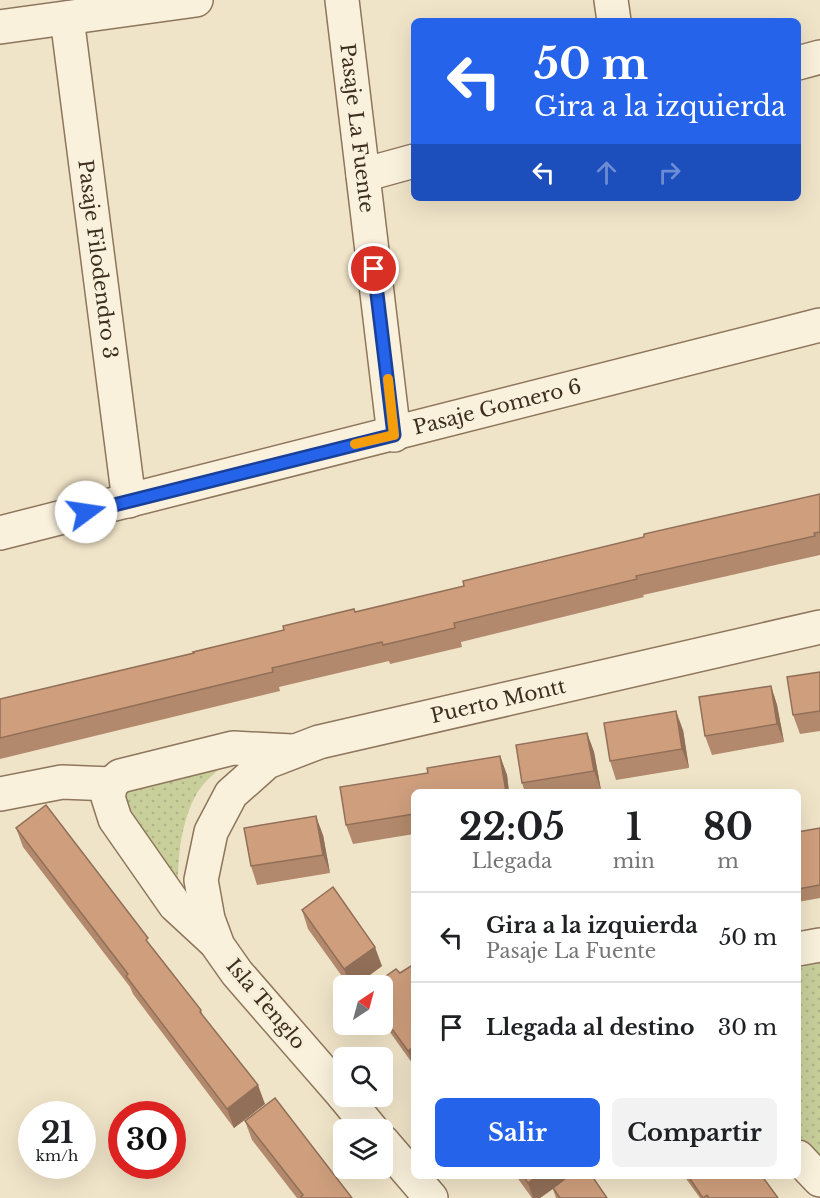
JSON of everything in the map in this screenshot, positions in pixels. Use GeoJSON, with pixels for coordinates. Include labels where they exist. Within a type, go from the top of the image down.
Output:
{"type":"FeatureCollection","features":[{"type":"Feature","properties":{"kind":"street"},"geometry":{"type":"LineString","coordinates":[[0,27],[196,0]]}},
{"type":"Feature","properties":{"kind":"street","name":"Pasaje La Fuente"},"geometry":{"type":"LineString","coordinates":[[342,0],[394,435]]}},
{"type":"Feature","properties":{"kind":"street"},"geometry":{"type":"LineString","coordinates":[[611,0],[614,18]]}},
{"type":"Feature","properties":{"kind":"street","name":"Pasaje Filodendro 3"},"geometry":{"type":"LineString","coordinates":[[67,18],[129,501]]}},
{"type":"Feature","properties":{"kind":"street"},"geometry":{"type":"LineString","coordinates":[[801,62],[820,57]]}},
{"type":"Feature","properties":{"kind":"street"},"geometry":{"type":"LineString","coordinates":[[363,175],[411,162]]}},
{"type":"Feature","properties":{"kind":"street","name":"Pasaje Gomero 6"},"geometry":{"type":"LineString","coordinates":[[0,533],[394,435],[820,325]]}},
{"type":"Feature","properties":{"kind":"street","name":"Puerto Montt"},"geometry":{"type":"LineString","coordinates":[[211,832],[231,794],[267,762],[319,742],[820,627]]}},
{"type":"Feature","properties":{"kind":"street"},"geometry":{"type":"LineString","coordinates":[[218,946],[175,905],[115,819],[108,797],[111,784],[120,776],[233,748],[294,752]]}},
{"type":"Feature","properties":{"kind":"street"},"geometry":{"type":"LineString","coordinates":[[0,794],[62,782],[89,781],[111,784]]}},
{"type":"Feature","properties":{"kind":"street","name":"Isla Tenglo"},"geometry":{"type":"LineString","coordinates":[[211,832],[201,880],[208,919],[218,946],[237,973],[333,1083]]}},
{"type":"Feature","properties":{"kind":"street"},"geometry":{"type":"LineString","coordinates":[[801,948],[820,945]]}},
{"type":"Feature","properties":{"kind":"street","name":"Isla Tenglo"},"geometry":{"type":"LineString","coordinates":[[353,1107],[363,1119]]}},
{"type":"Feature","properties":{"kind":"street"},"geometry":{"type":"LineString","coordinates":[[393,1154],[411,1175]]}},
{"type":"Feature","properties":{"kind":"street"},"geometry":{"type":"LineString","coordinates":[[801,1160],[820,1180]]}},
{"type":"Feature","properties":{"kind":"street"},"geometry":{"type":"LineString","coordinates":[[415,1179],[431,1198]]}},
{"type":"Feature","properties":{"kind":"green space"},"geometry":{"type":"Polygon","coordinates":[[[230,759],[197,793],[187,815],[182,838],[178,886],[128,811],[123,795],[133,784],[230,759]]]}},
{"type":"Feature","properties":{"kind":"green space"},"geometry":{"type":"Polygon","coordinates":[[[820,963],[820,1165],[801,1144],[801,967],[820,963]]]}},
{"type":"Feature","properties":{"kind":"building"},"geometry":{"type":"Polygon","coordinates":[[[820,494],[820,532],[814,533],[815,536],[636,576],[637,579],[454,623],[455,628],[383,645],[382,642],[272,668],[273,672],[0,738],[0,699],[284,630],[283,626],[354,609],[355,612],[464,586],[463,581],[644,537],[644,534],[820,494]]]}},
{"type":"Feature","properties":{"kind":"building"},"geometry":{"type":"Polygon","coordinates":[[[820,672],[820,711],[793,715],[787,677],[820,672]]]}},
{"type":"Feature","properties":{"kind":"building"},"geometry":{"type":"Polygon","coordinates":[[[771,686],[777,724],[705,736],[699,697],[771,686]]]}},
{"type":"Feature","properties":{"kind":"building"},"geometry":{"type":"Polygon","coordinates":[[[676,711],[682,749],[610,761],[604,723],[676,711]]]}},
{"type":"Feature","properties":{"kind":"building"},"geometry":{"type":"Polygon","coordinates":[[[587,733],[594,771],[522,783],[516,745],[587,733]]]}},
{"type":"Feature","properties":{"kind":"building"},"geometry":{"type":"Polygon","coordinates":[[[500,756],[506,789],[411,789],[411,814],[346,825],[340,787],[428,773],[427,768],[500,756]]]}},
{"type":"Feature","properties":{"kind":"building"},"geometry":{"type":"Polygon","coordinates":[[[46,805],[148,938],[146,940],[201,1010],[200,1012],[258,1085],[227,1109],[126,976],[128,974],[16,828],[46,805]]]}},
{"type":"Feature","properties":{"kind":"building"},"geometry":{"type":"Polygon","coordinates":[[[316,816],[323,855],[251,866],[244,828],[316,816]]]}},
{"type":"Feature","properties":{"kind":"building"},"geometry":{"type":"Polygon","coordinates":[[[820,828],[820,885],[801,888],[801,831],[820,828]]]}},
{"type":"Feature","properties":{"kind":"building"},"geometry":{"type":"Polygon","coordinates":[[[333,887],[375,947],[344,969],[302,910],[333,887]]]}},
{"type":"Feature","properties":{"kind":"building"},"geometry":{"type":"Polygon","coordinates":[[[411,966],[411,1048],[408,1051],[393,1030],[393,975],[388,975],[396,969],[400,973],[411,966]]]}},
{"type":"Feature","properties":{"kind":"building"},"geometry":{"type":"Polygon","coordinates":[[[275,1098],[333,1173],[333,1179],[337,1179],[352,1198],[302,1198],[303,1195],[245,1121],[275,1098]]]}},
{"type":"Feature","properties":{"kind":"building"},"geometry":{"type":"Polygon","coordinates":[[[565,1179],[594,1179],[607,1198],[560,1198],[553,1188],[565,1179]]]}},
{"type":"Feature","properties":{"kind":"building"},"geometry":{"type":"Polygon","coordinates":[[[690,1179],[764,1179],[778,1198],[709,1198],[707,1195],[703,1198],[690,1179]]]}},
{"type":"Feature","properties":{"kind":"slow traffic"},"geometry":{"type":"LineString","coordinates":[[355,444],[394,435],[388,379]]}},
{"type":"Feature","properties":{"kind":"route"},"geometry":{"type":"LineString","coordinates":[[86,512],[394,435],[374,269]]}}]}
